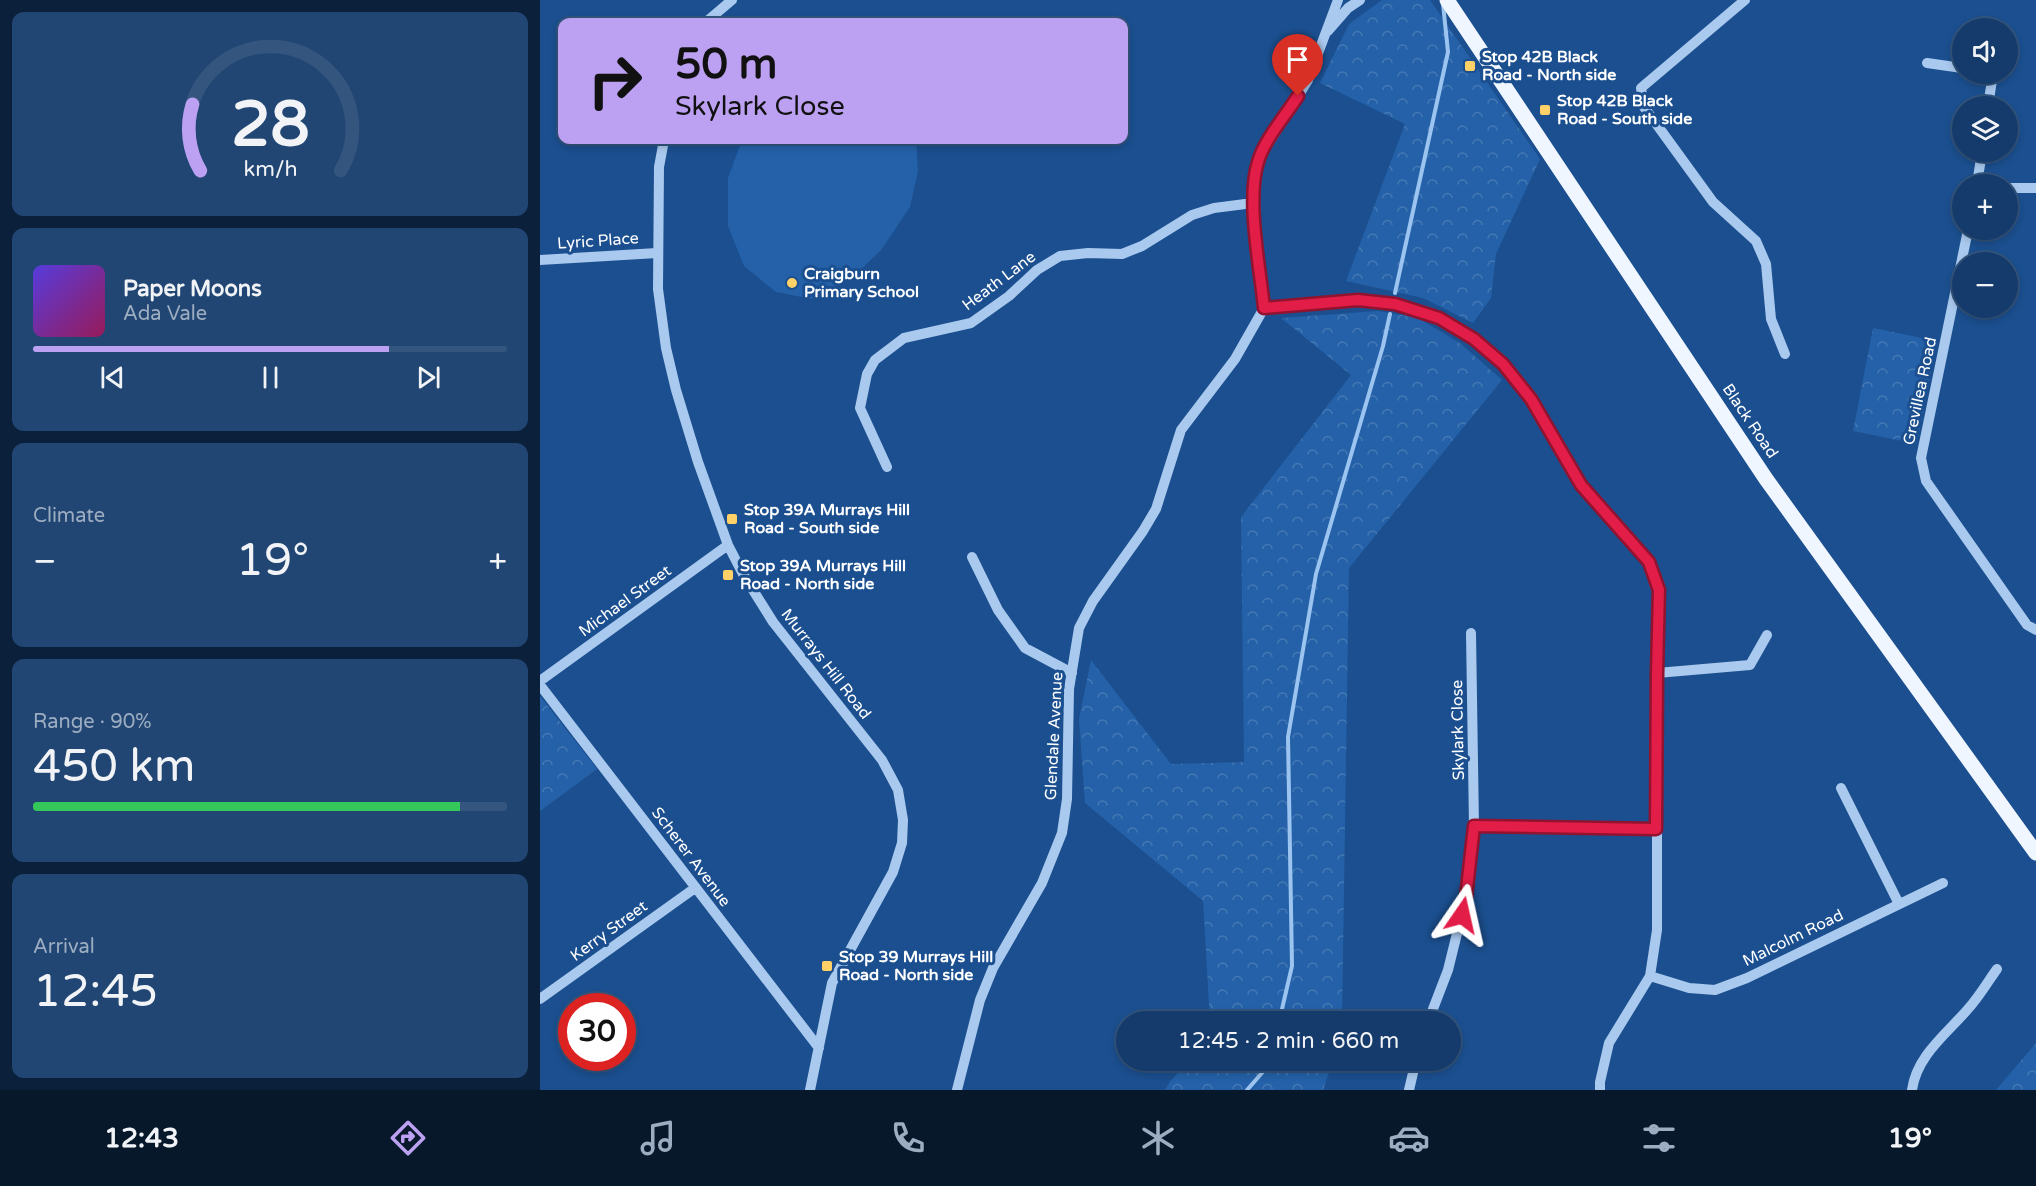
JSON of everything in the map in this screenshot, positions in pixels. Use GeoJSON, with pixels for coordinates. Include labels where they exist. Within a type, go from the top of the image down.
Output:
{"type":"FeatureCollection","features":[{"type":"Feature","properties":{"kind":"main road","name":"Black Road"},"geometry":{"type":"LineString","coordinates":[[1449,2],[1766,479],[2036,853]]}},
{"type":"Feature","properties":{"kind":"street"},"geometry":{"type":"LineString","coordinates":[[711,18],[732,0]]}},
{"type":"Feature","properties":{"kind":"street"},"geometry":{"type":"LineString","coordinates":[[1338,0],[1308,80],[1258,160],[1253,180],[1253,203],[1264,308],[1358,300],[1395,304],[1439,318],[1474,339],[1503,364],[1531,399],[1581,485],[1649,562],[1659,590],[1656,930],[1650,976],[1609,1043],[1600,1090]]}},
{"type":"Feature","properties":{"kind":"street"},"geometry":{"type":"LineString","coordinates":[[1324,36],[1348,8],[1360,0]]}},
{"type":"Feature","properties":{"kind":"street"},"geometry":{"type":"LineString","coordinates":[[1744,0],[1641,88],[1644,107],[1713,202],[1756,241],[1766,264],[1771,319],[1785,354]]}},
{"type":"Feature","properties":{"kind":"street"},"geometry":{"type":"LineString","coordinates":[[1927,63],[1952,67]]}},
{"type":"Feature","properties":{"kind":"street","name":"Murrays Hill Road"},"geometry":{"type":"LineString","coordinates":[[663,144],[659,168],[658,289],[666,348],[698,462],[728,545],[743,574],[773,622],[882,760],[898,790],[903,820],[902,843],[893,872],[832,983],[810,1090]]}},
{"type":"Feature","properties":{"kind":"street"},"geometry":{"type":"LineString","coordinates":[[2018,188],[2036,188]]}},
{"type":"Feature","properties":{"kind":"street","name":"Heath Lane"},"geometry":{"type":"LineString","coordinates":[[887,467],[860,408],[867,374],[875,360],[904,338],[972,323],[1009,296],[1037,270],[1060,256],[1088,253],[1122,254],[1142,246],[1192,215],[1214,208],[1253,203]]}},
{"type":"Feature","properties":{"kind":"street","name":"Grevillea Road"},"geometry":{"type":"LineString","coordinates":[[1966,240],[1921,458],[1926,481],[2027,625],[2036,630]]}},
{"type":"Feature","properties":{"kind":"street","name":"Lyric Place"},"geometry":{"type":"LineString","coordinates":[[540,260],[657,253]]}},
{"type":"Feature","properties":{"kind":"street","name":"Glendale Avenue"},"geometry":{"type":"LineString","coordinates":[[957,1090],[980,1000],[993,968],[1042,883],[1062,833],[1067,799],[1069,689],[1079,628],[1093,601],[1156,509],[1181,430],[1235,359],[1264,308]]}},
{"type":"Feature","properties":{"kind":"street","name":"Michael Street"},"geometry":{"type":"LineString","coordinates":[[540,683],[728,545]]}},
{"type":"Feature","properties":{"kind":"street"},"geometry":{"type":"LineString","coordinates":[[972,557],[998,610],[1025,648],[1072,673]]}},
{"type":"Feature","properties":{"kind":"street","name":"Skylark Close"},"geometry":{"type":"LineString","coordinates":[[1432,1011],[1448,969],[1466,897],[1474,826],[1471,633]]}},
{"type":"Feature","properties":{"kind":"street"},"geometry":{"type":"LineString","coordinates":[[1657,673],[1750,664],[1767,635]]}},
{"type":"Feature","properties":{"kind":"street","name":"Scherer Avenue"},"geometry":{"type":"LineString","coordinates":[[540,683],[819,1048]]}},
{"type":"Feature","properties":{"kind":"street"},"geometry":{"type":"LineString","coordinates":[[1841,788],[1899,904]]}},
{"type":"Feature","properties":{"kind":"street"},"geometry":{"type":"LineString","coordinates":[[1474,826],[1656,829]]}},
{"type":"Feature","properties":{"kind":"street","name":"Malcolm Road"},"geometry":{"type":"LineString","coordinates":[[1650,976],[1689,988],[1715,990],[1747,978],[1943,883]]}},
{"type":"Feature","properties":{"kind":"street","name":"Kerry Street"},"geometry":{"type":"LineString","coordinates":[[540,999],[695,888]]}},
{"type":"Feature","properties":{"kind":"street"},"geometry":{"type":"LineString","coordinates":[[1912,1090],[1913,1079],[1926,1054],[1973,1003],[1998,969]]}},
{"type":"Feature","properties":{"kind":"street"},"geometry":{"type":"LineString","coordinates":[[1409,1090],[1413,1071]]}},
{"type":"Feature","properties":{"kind":"green space"},"geometry":{"type":"Polygon","coordinates":[[[1382,0],[1430,0],[1540,159],[1496,254],[1491,298],[1473,323],[1423,298],[1346,281],[1405,124],[1320,83],[1349,24],[1382,0]]]}},
{"type":"Feature","properties":{"kind":"green space"},"geometry":{"type":"Polygon","coordinates":[[[741,144],[916,144],[918,171],[910,207],[882,249],[849,281],[812,299],[776,292],[744,266],[728,226],[728,178],[741,144]]]}},
{"type":"Feature","properties":{"kind":"green space"},"geometry":{"type":"Polygon","coordinates":[[[1378,311],[1418,318],[1460,343],[1502,380],[1349,568],[1342,1011],[1209,1011],[1203,901],[1085,803],[1079,719],[1091,660],[1171,764],[1244,762],[1241,517],[1351,375],[1281,318],[1378,311]]]}},
{"type":"Feature","properties":{"kind":"green space"},"geometry":{"type":"Polygon","coordinates":[[[1873,328],[1937,341],[1917,444],[1853,431],[1873,328]]]}},
{"type":"Feature","properties":{"kind":"green space"},"geometry":{"type":"Polygon","coordinates":[[[540,696],[597,769],[540,811],[540,696]]]}},
{"type":"Feature","properties":{"kind":"green space"},"geometry":{"type":"Polygon","coordinates":[[[2036,1043],[2036,1090],[1996,1090],[2036,1043]]]}},
{"type":"Feature","properties":{"kind":"green space"},"geometry":{"type":"Polygon","coordinates":[[[1179,1071],[1330,1071],[1323,1090],[1165,1090],[1179,1071]]]}},
{"type":"Feature","properties":{"kind":"waterway"},"geometry":{"type":"LineString","coordinates":[[1395,293],[1448,52],[1443,4]]}},
{"type":"Feature","properties":{"kind":"waterway"},"geometry":{"type":"LineString","coordinates":[[1282,1011],[1292,966],[1288,737],[1316,574],[1383,346],[1390,314]]}},
{"type":"Feature","properties":{"kind":"waterway"},"geometry":{"type":"LineString","coordinates":[[1247,1090],[1264,1071]]}},
{"type":"Feature","properties":{"kind":"place","name":"Stop 42B Black Road - North side"},"geometry":{"type":"Point","coordinates":[1470,66]}},
{"type":"Feature","properties":{"kind":"place","name":"Stop 42B Black Road - South side"},"geometry":{"type":"Point","coordinates":[1545,110]}},
{"type":"Feature","properties":{"kind":"place","name":"Craigburn Primary School"},"geometry":{"type":"Point","coordinates":[792,283]}},
{"type":"Feature","properties":{"kind":"place","name":"Stop 39A Murrays Hill Road - South side"},"geometry":{"type":"Point","coordinates":[732,519]}},
{"type":"Feature","properties":{"kind":"place","name":"Stop 39A Murrays Hill Road - North side"},"geometry":{"type":"Point","coordinates":[728,575]}},
{"type":"Feature","properties":{"kind":"place","name":"Stop 39 Murrays Hill Road - North side"},"geometry":{"type":"Point","coordinates":[827,966]}},
{"type":"Feature","properties":{"kind":"route"},"geometry":{"type":"LineString","coordinates":[[1298,96],[1258,160],[1253,180],[1253,203],[1264,308],[1358,300],[1395,304],[1439,318],[1474,339],[1503,364],[1531,399],[1581,485],[1649,562],[1659,590],[1656,829],[1474,826],[1462,915]]}}]}
